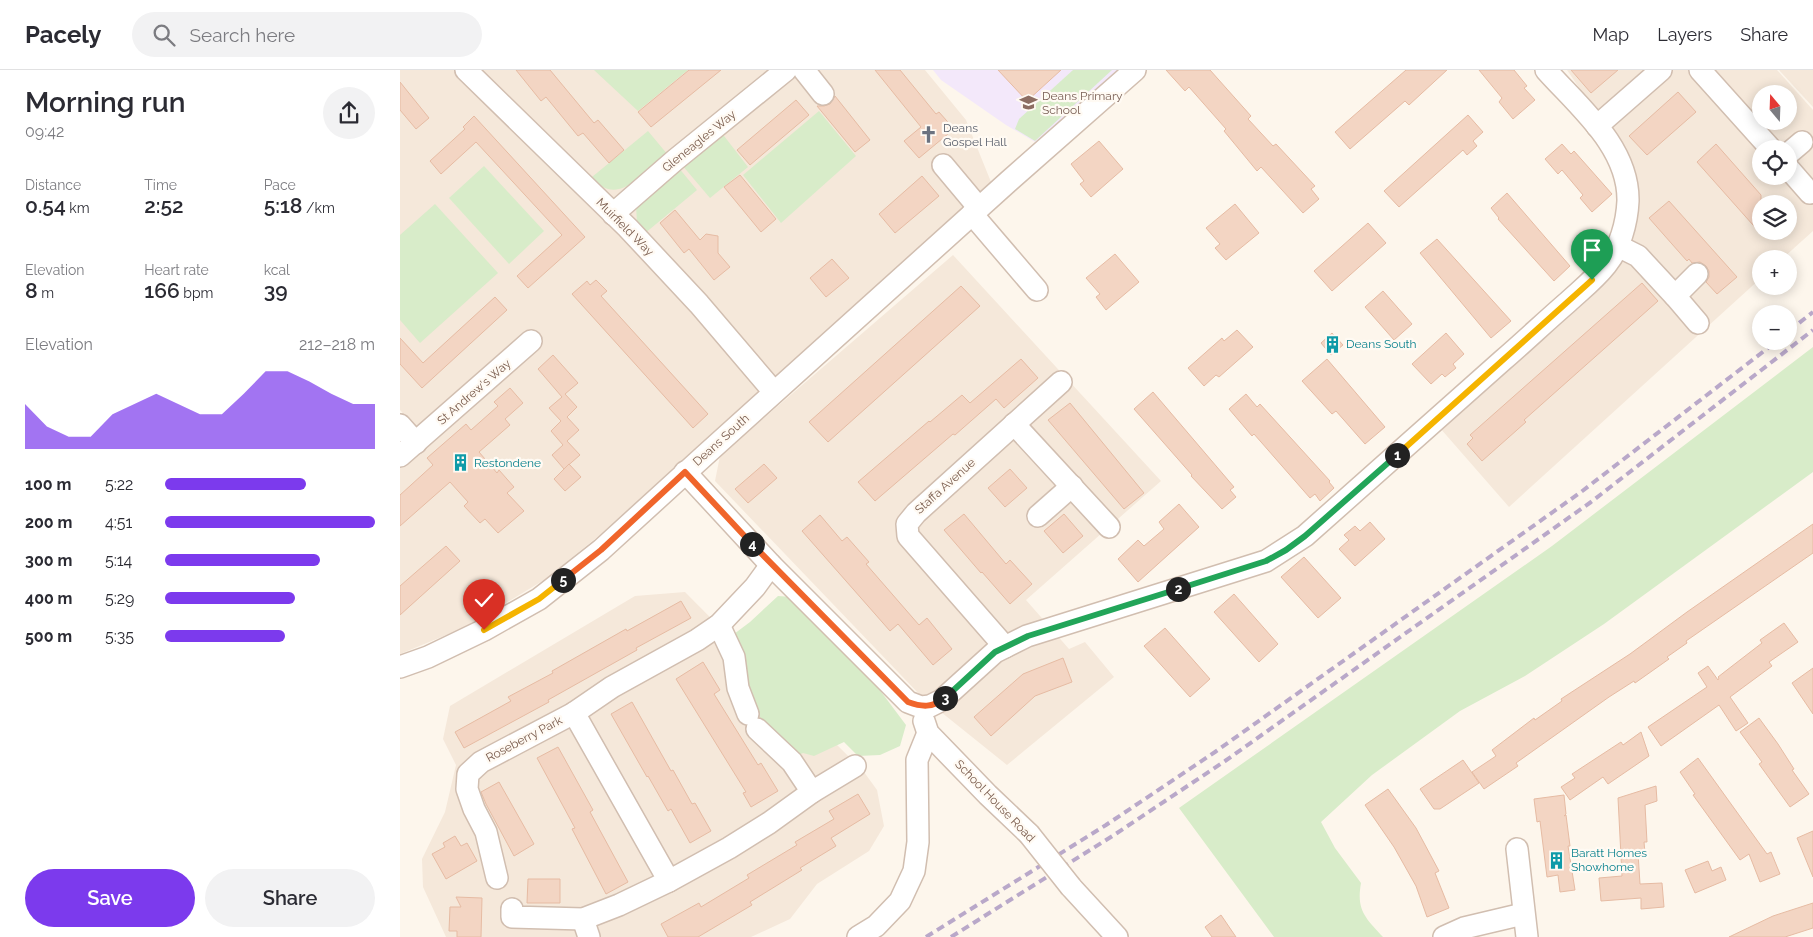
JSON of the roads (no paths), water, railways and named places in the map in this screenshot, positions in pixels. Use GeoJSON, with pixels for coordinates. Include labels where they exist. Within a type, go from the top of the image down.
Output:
{"type":"FeatureCollection","features":[{"type":"Feature","properties":{"kind":"street","name":"Muirfield Way"},"geometry":{"type":"LineString","coordinates":[[466,70],[613,214],[699,304],[774,392]]}},
{"type":"Feature","properties":{"kind":"street","name":"Gleneagles Way"},"geometry":{"type":"LineString","coordinates":[[613,214],[674,160],[786,70]]}},
{"type":"Feature","properties":{"kind":"street"},"geometry":{"type":"LineString","coordinates":[[804,70],[823,94]]}},
{"type":"Feature","properties":{"kind":"street"},"geometry":{"type":"LineString","coordinates":[[685,472],[771,565],[908,702],[921,707],[930,706],[942,700],[995,652],[1028,636],[1266,561],[1286,550],[1305,536],[1592,280],[1607,264],[1618,246],[1625,223],[1628,201],[1626,179],[1620,162],[1614,149],[1597,126],[1546,70]]}},
{"type":"Feature","properties":{"kind":"street"},"geometry":{"type":"LineString","coordinates":[[1597,126],[1661,70]]}},
{"type":"Feature","properties":{"kind":"street"},"geometry":{"type":"LineString","coordinates":[[1700,70],[1763,140]]}},
{"type":"Feature","properties":{"kind":"street","name":"Deans South"},"geometry":{"type":"LineString","coordinates":[[400,667],[428,657],[484,630],[539,599],[601,550],[1014,176],[1124,80]]}},
{"type":"Feature","properties":{"kind":"street"},"geometry":{"type":"LineString","coordinates":[[943,165],[1037,290]]}},
{"type":"Feature","properties":{"kind":"street"},"geometry":{"type":"LineString","coordinates":[[1797,178],[1810,193]]}},
{"type":"Feature","properties":{"kind":"street"},"geometry":{"type":"LineString","coordinates":[[1618,246],[1638,256],[1698,323]]}},
{"type":"Feature","properties":{"kind":"street"},"geometry":{"type":"LineString","coordinates":[[1675,296],[1697,274]]}},
{"type":"Feature","properties":{"kind":"street","name":"St Andrew's Way"},"geometry":{"type":"LineString","coordinates":[[400,425],[408,449],[532,341]]}},
{"type":"Feature","properties":{"kind":"street","name":"Staffa Avenue"},"geometry":{"type":"LineString","coordinates":[[1005,647],[908,536],[907,524],[916,513],[1061,382]]}},
{"type":"Feature","properties":{"kind":"street"},"geometry":{"type":"LineString","coordinates":[[1014,424],[1109,527]]}},
{"type":"Feature","properties":{"kind":"street"},"geometry":{"type":"LineString","coordinates":[[1038,516],[1072,486]]}},
{"type":"Feature","properties":{"kind":"street","name":"Roseberry Park"},"geometry":{"type":"LineString","coordinates":[[497,878],[486,832],[466,789],[468,774],[481,762],[574,713],[612,687],[697,640],[720,624],[755,586],[771,565]]}},
{"type":"Feature","properties":{"kind":"street"},"geometry":{"type":"LineString","coordinates":[[720,624],[734,657],[738,688],[752,722],[792,762],[812,792]]}},
{"type":"Feature","properties":{"kind":"street","name":"School House Road"},"geometry":{"type":"LineString","coordinates":[[921,707],[928,733],[1029,834],[1070,887],[1118,937]]}},
{"type":"Feature","properties":{"kind":"street","name":"Roseberry Park"},"geometry":{"type":"LineString","coordinates":[[574,713],[670,881]]}},
{"type":"Feature","properties":{"kind":"street"},"geometry":{"type":"LineString","coordinates":[[858,937],[876,926],[900,901],[914,871],[918,842],[917,760],[928,733]]}},
{"type":"Feature","properties":{"kind":"street"},"geometry":{"type":"LineString","coordinates":[[512,909],[512,917],[539,918],[586,928],[619,905],[670,881],[729,848],[812,792],[855,766]]}},
{"type":"Feature","properties":{"kind":"street"},"geometry":{"type":"LineString","coordinates":[[1517,850],[1527,937]]}},
{"type":"Feature","properties":{"kind":"street"},"geometry":{"type":"LineString","coordinates":[[1444,937],[1464,928],[1524,914]]}},
{"type":"Feature","properties":{"kind":"railway"},"geometry":{"type":"LineString","coordinates":[[1797,325],[1813,312]]}},
{"type":"Feature","properties":{"kind":"railway"},"geometry":{"type":"LineString","coordinates":[[951,937],[1114,835],[1225,761],[1591,502],[1813,330]]}},
{"type":"Feature","properties":{"kind":"railway"},"geometry":{"type":"LineString","coordinates":[[926,937],[1106,825],[1215,752],[1581,492],[1765,350]]}},
{"type":"Feature","properties":{"kind":"place","name":"Deans Primary School"},"geometry":{"type":"Point","coordinates":[1028,103]}},
{"type":"Feature","properties":{"kind":"place","name":"Deans Gospel Hall"},"geometry":{"type":"Point","coordinates":[929,135]}},
{"type":"Feature","properties":{"kind":"place","name":"Deans South"},"geometry":{"type":"Point","coordinates":[1332,344]}},
{"type":"Feature","properties":{"kind":"place","name":"Restondene"},"geometry":{"type":"Point","coordinates":[460,463]}},
{"type":"Feature","properties":{"kind":"place","name":"Baratt Homes Showhome"},"geometry":{"type":"Point","coordinates":[1557,860]}}]}
